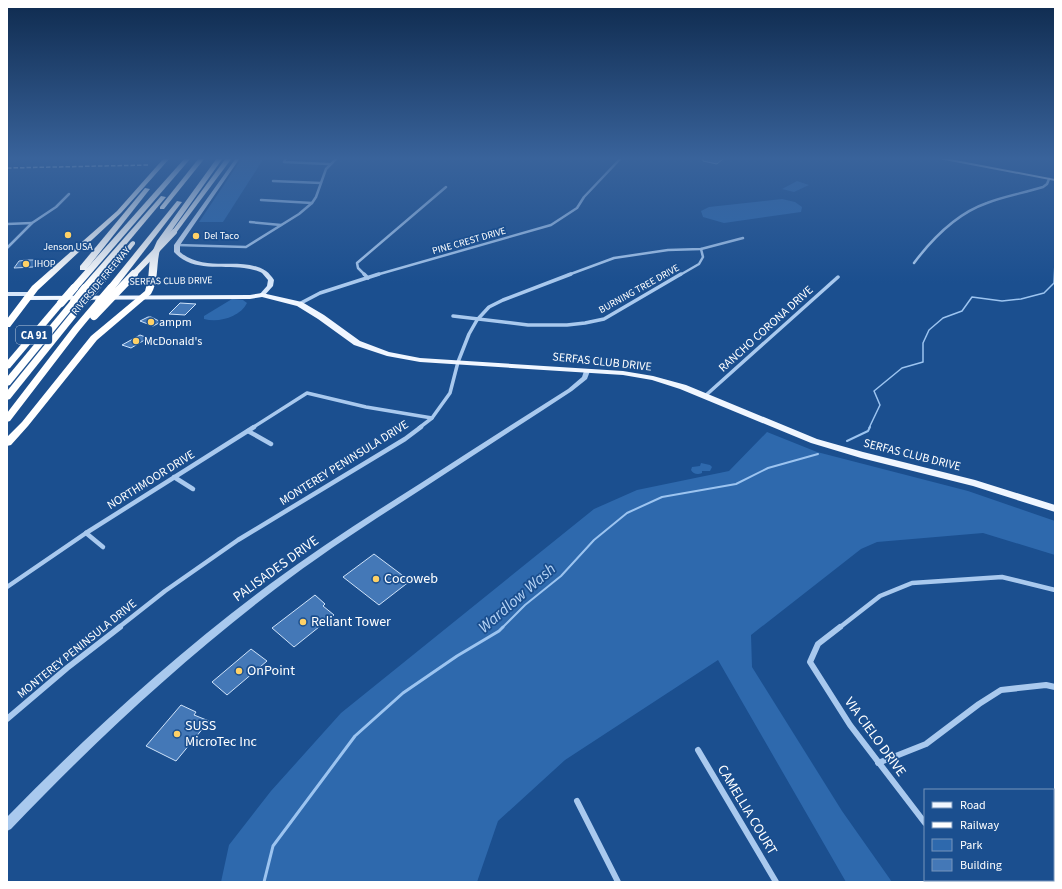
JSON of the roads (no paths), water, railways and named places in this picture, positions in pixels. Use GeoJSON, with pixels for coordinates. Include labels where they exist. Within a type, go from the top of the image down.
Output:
{"type":"FeatureCollection","features":[{"type":"Feature","properties":{"kind":"highway"},"geometry":{"type":"LineString","coordinates":[[7,325],[28,296],[58,266],[131,199]]}},
{"type":"Feature","properties":{"kind":"highway"},"geometry":{"type":"LineString","coordinates":[[74,287],[77,276],[138,199]]}},
{"type":"Feature","properties":{"kind":"highway","name":"RIVERSIDE FREEWAY"},"geometry":{"type":"LineString","coordinates":[[7,366],[151,199]]}},
{"type":"Feature","properties":{"kind":"highway"},"geometry":{"type":"LineString","coordinates":[[7,383],[161,199]]}},
{"type":"Feature","properties":{"kind":"highway"},"geometry":{"type":"LineString","coordinates":[[7,398],[168,199]]}},
{"type":"Feature","properties":{"kind":"highway","name":"RIVERSIDE FREEWAY"},"geometry":{"type":"LineString","coordinates":[[7,419],[76,329],[111,288],[181,199]]}},
{"type":"Feature","properties":{"kind":"highway"},"geometry":{"type":"LineString","coordinates":[[7,443],[25,424],[94,338],[145,295],[151,288],[156,252],[163,236],[190,199]]}},
{"type":"Feature","properties":{"kind":"highway"},"geometry":{"type":"LineString","coordinates":[[76,329],[94,316],[174,232],[198,199]]}},
{"type":"Feature","properties":{"kind":"main road"},"geometry":{"type":"LineString","coordinates":[[209,199],[177,244],[176,252],[186,260],[209,265],[251,268],[264,272],[270,277],[271,283],[262,295]]}},
{"type":"Feature","properties":{"kind":"main road","name":"SERFAS CLUB DRIVE"},"geometry":{"type":"LineString","coordinates":[[7,294],[28,296],[145,295],[250,297],[262,295],[299,304],[321,317],[350,339],[371,349],[404,358],[587,371],[653,378],[683,386],[814,441],[861,455],[975,483],[1055,509]]}},
{"type":"Feature","properties":{"kind":"main road","name":"SERFAS CLUB DRIVE"},"geometry":{"type":"LineString","coordinates":[[7,299],[28,296]]}},
{"type":"Feature","properties":{"kind":"street"},"geometry":{"type":"LineString","coordinates":[[7,248],[32,223],[51,211],[63,199]]}},
{"type":"Feature","properties":{"kind":"street"},"geometry":{"type":"LineString","coordinates":[[177,244],[246,247],[299,214],[314,199]]}},
{"type":"Feature","properties":{"kind":"street"},"geometry":{"type":"LineString","coordinates":[[368,278],[358,268],[357,263],[431,199]]}},
{"type":"Feature","properties":{"kind":"street","name":"PINE CREST DRIVE"},"geometry":{"type":"LineString","coordinates":[[299,304],[330,289],[536,230],[563,219],[577,208],[582,199]]}},
{"type":"Feature","properties":{"kind":"street"},"geometry":{"type":"LineString","coordinates":[[914,263],[928,244],[969,212],[978,206],[997,199]]}},
{"type":"Feature","properties":{"kind":"street"},"geometry":{"type":"LineString","coordinates":[[261,200],[312,203]]}},
{"type":"Feature","properties":{"kind":"street"},"geometry":{"type":"LineString","coordinates":[[250,222],[281,225]]}},
{"type":"Feature","properties":{"kind":"street"},"geometry":{"type":"LineString","coordinates":[[7,224],[32,223]]}},
{"type":"Feature","properties":{"kind":"street"},"geometry":{"type":"LineString","coordinates":[[701,249],[743,238]]}},
{"type":"Feature","properties":{"kind":"street","name":"BURNING TREE DRIVE"},"geometry":{"type":"LineString","coordinates":[[453,316],[477,320],[560,326],[587,324],[604,319],[699,264],[703,257],[701,249]]}},
{"type":"Feature","properties":{"kind":"street","name":"MONTEREY PENINSULA DRIVE"},"geometry":{"type":"LineString","coordinates":[[7,719],[67,668],[171,586],[238,540],[405,439],[432,418],[450,393],[458,362],[469,334],[477,320],[489,307],[503,300],[614,258],[668,250],[701,249]]}},
{"type":"Feature","properties":{"kind":"street","name":"RANCHO CORONA DRIVE"},"geometry":{"type":"LineString","coordinates":[[705,396],[838,277]]}},
{"type":"Feature","properties":{"kind":"street","name":"PALISADES DRIVE"},"geometry":{"type":"LineString","coordinates":[[7,825],[115,718],[186,655],[254,600],[354,530],[570,390],[585,378],[587,371]]}},
{"type":"Feature","properties":{"kind":"street","name":"NORTHMOOR DRIVE"},"geometry":{"type":"LineString","coordinates":[[7,587],[86,533],[307,392],[366,407],[432,418]]}},
{"type":"Feature","properties":{"kind":"street"},"geometry":{"type":"LineString","coordinates":[[248,431],[271,444]]}},
{"type":"Feature","properties":{"kind":"street"},"geometry":{"type":"LineString","coordinates":[[174,477],[193,489]]}},
{"type":"Feature","properties":{"kind":"street"},"geometry":{"type":"LineString","coordinates":[[86,533],[103,547]]}},
{"type":"Feature","properties":{"kind":"street","name":"VIA CIELO DRIVE"},"geometry":{"type":"LineString","coordinates":[[924,823],[878,763],[821,682],[810,662],[818,644],[880,596],[912,583],[1002,577],[1055,590]]}},
{"type":"Feature","properties":{"kind":"street"},"geometry":{"type":"LineString","coordinates":[[878,763],[926,744],[978,704],[1001,690],[1046,685],[1055,687]]}},
{"type":"Feature","properties":{"kind":"street","name":"CAMELLIA COURT"},"geometry":{"type":"LineString","coordinates":[[698,750],[776,882]]}},
{"type":"Feature","properties":{"kind":"street"},"geometry":{"type":"LineString","coordinates":[[577,800],[618,882]]}},
{"type":"Feature","properties":{"kind":"waterway","name":"Wardlow Wash"},"geometry":{"type":"LineString","coordinates":[[869,428],[880,405],[874,391],[902,368],[923,362],[923,343],[929,330],[943,318],[962,311],[972,297],[1002,301],[1021,299],[1044,293],[1054,283],[1055,262]]}},
{"type":"Feature","properties":{"kind":"waterway","name":"Wardlow Wash"},"geometry":{"type":"LineString","coordinates":[[847,441],[868,431],[870,427]]}},
{"type":"Feature","properties":{"kind":"waterway","name":"Wardlow Wash"},"geometry":{"type":"LineString","coordinates":[[264,882],[273,846],[355,736],[403,693],[457,656],[499,631],[525,605],[561,576],[594,540],[627,513],[662,497],[736,484],[768,468],[818,454]]}},
{"type":"Feature","properties":{"kind":"place","name":"Jenson USA"},"geometry":{"type":"Point","coordinates":[68,235]}},
{"type":"Feature","properties":{"kind":"place","name":"Del Taco"},"geometry":{"type":"Point","coordinates":[196,236]}},
{"type":"Feature","properties":{"kind":"place","name":"IHOP"},"geometry":{"type":"Point","coordinates":[26,264]}},
{"type":"Feature","properties":{"kind":"place","name":"ampm"},"geometry":{"type":"Point","coordinates":[151,322]}},
{"type":"Feature","properties":{"kind":"place","name":"McDonald's"},"geometry":{"type":"Point","coordinates":[136,341]}},
{"type":"Feature","properties":{"kind":"place","name":"Cocoweb"},"geometry":{"type":"Point","coordinates":[376,579]}},
{"type":"Feature","properties":{"kind":"place","name":"Reliant Tower"},"geometry":{"type":"Point","coordinates":[303,622]}},
{"type":"Feature","properties":{"kind":"place","name":"OnPoint"},"geometry":{"type":"Point","coordinates":[239,671]}},
{"type":"Feature","properties":{"kind":"place","name":"SUSS MicroTec Inc"},"geometry":{"type":"Point","coordinates":[177,734]}}]}
